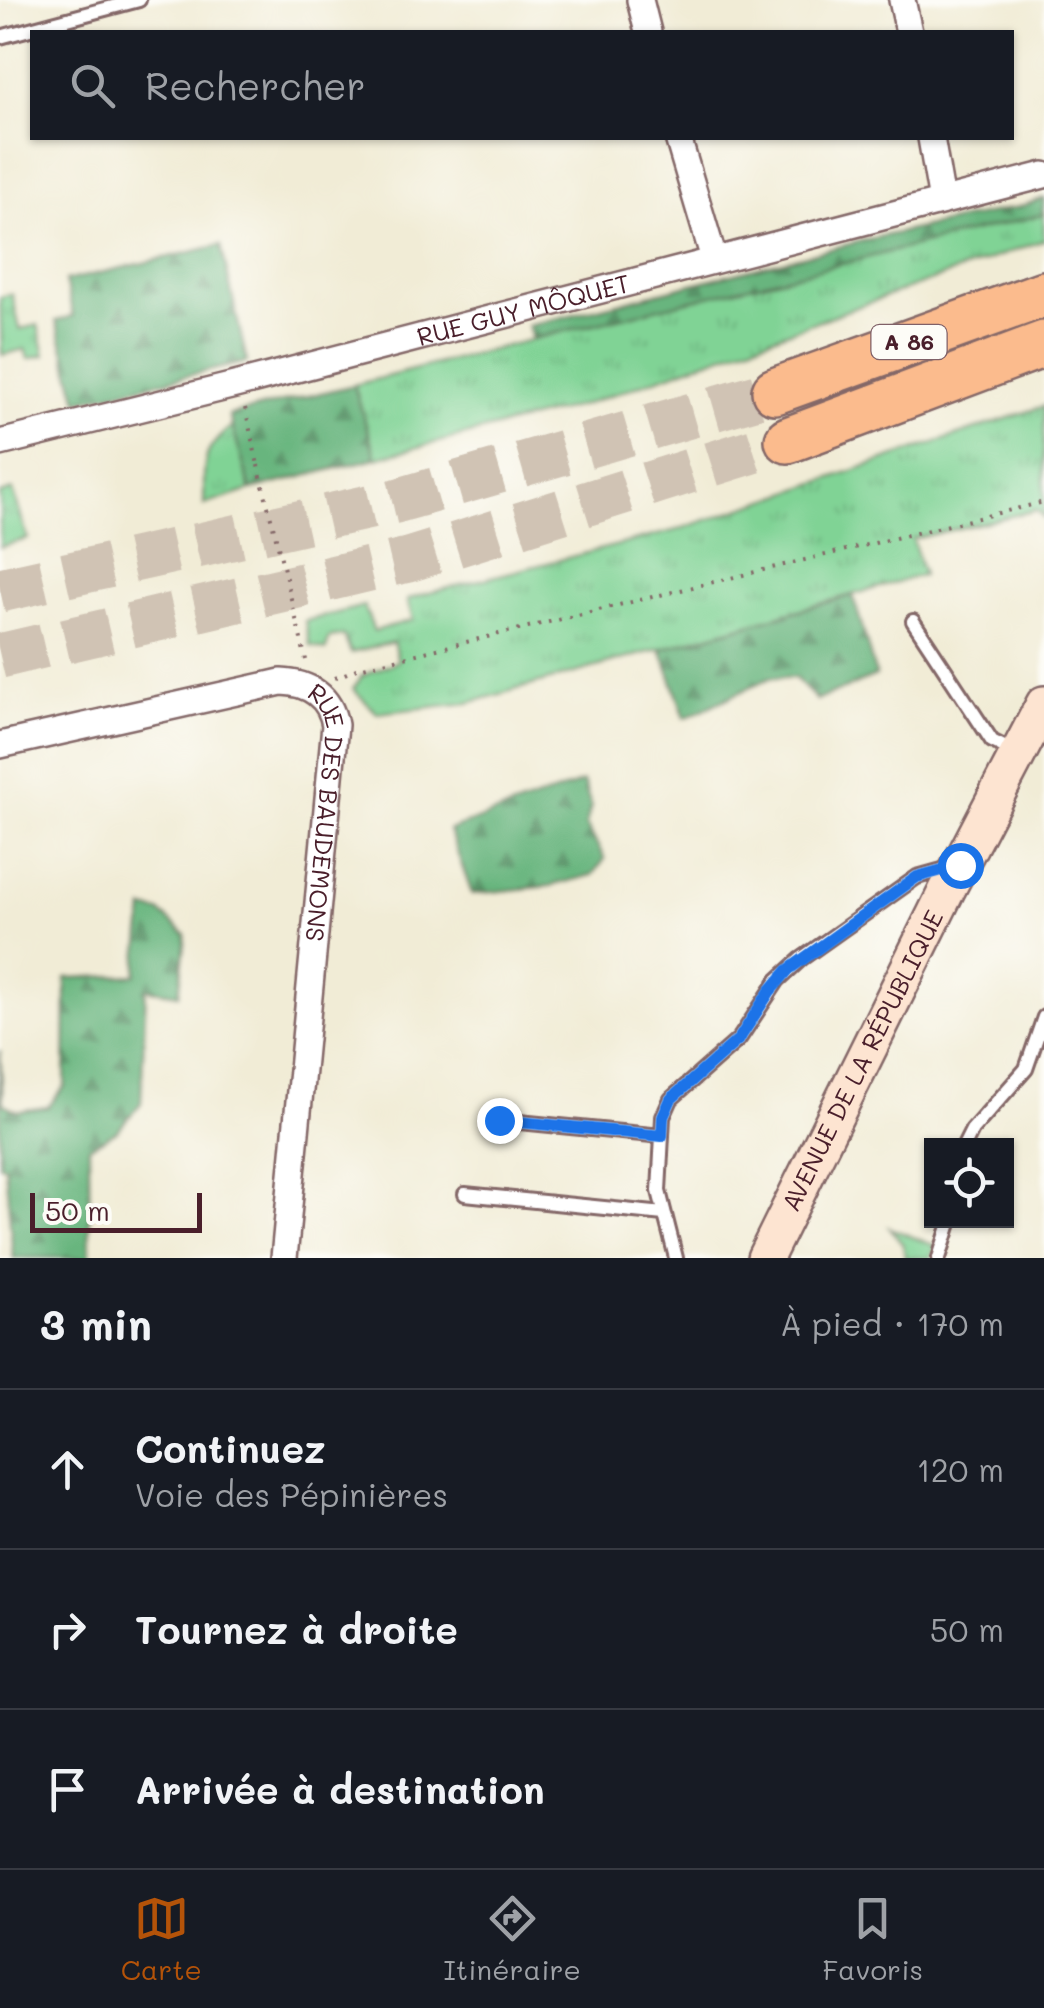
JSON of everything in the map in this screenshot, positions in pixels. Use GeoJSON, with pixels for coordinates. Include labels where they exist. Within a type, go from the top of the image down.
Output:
{"type":"FeatureCollection","features":[{"type":"Feature","properties":{"kind":"highway","name":"A 86"},"geometry":{"type":"LineString","coordinates":[[775,390],[1044,294]]}},
{"type":"Feature","properties":{"kind":"highway","name":"A 86"},"geometry":{"type":"LineString","coordinates":[[788,440],[1044,344]]}},
{"type":"Feature","properties":{"kind":"street"},"geometry":{"type":"LineString","coordinates":[[640,0],[648,30]]}},
{"type":"Feature","properties":{"kind":"street"},"geometry":{"type":"LineString","coordinates":[[902,0],[909,30]]}},
{"type":"Feature","properties":{"kind":"street"},"geometry":{"type":"LineString","coordinates":[[679,140],[714,259]]}},
{"type":"Feature","properties":{"kind":"street"},"geometry":{"type":"LineString","coordinates":[[930,140],[942,201]]}},
{"type":"Feature","properties":{"kind":"street","name":"RUE GUY MÔQUET"},"geometry":{"type":"LineString","coordinates":[[0,443],[1044,175]]}},
{"type":"Feature","properties":{"kind":"street","name":"RUE DES BAUDEMONS"},"geometry":{"type":"LineString","coordinates":[[0,744],[281,682],[312,688],[328,704],[335,725],[284,1258]]}},
{"type":"Feature","properties":{"kind":"street","name":"AVENUE DE LA RÉPUBLIQUE"},"geometry":{"type":"LineString","coordinates":[[765,1258],[1044,704]]}},
{"type":"Feature","properties":{"kind":"lane"},"geometry":{"type":"LineString","coordinates":[[0,37],[140,0]]}},
{"type":"Feature","properties":{"kind":"lane"},"geometry":{"type":"LineString","coordinates":[[912,620],[992,740],[1018,754]]}},
{"type":"Feature","properties":{"kind":"lane"},"geometry":{"type":"LineString","coordinates":[[676,1258],[659,1191],[663,1117],[671,1099],[739,1039],[788,970],[917,877],[960,865]]}},
{"type":"Feature","properties":{"kind":"lane"},"geometry":{"type":"LineString","coordinates":[[968,1138],[1026,1070],[1044,1017]]}},
{"type":"Feature","properties":{"kind":"lane"},"geometry":{"type":"LineString","coordinates":[[499,1120],[662,1136]]}},
{"type":"Feature","properties":{"kind":"lane"},"geometry":{"type":"LineString","coordinates":[[465,1194],[664,1214]]}},
{"type":"Feature","properties":{"kind":"lane"},"geometry":{"type":"LineString","coordinates":[[939,1258],[948,1228]]}},
{"type":"Feature","properties":{"kind":"path"},"geometry":{"type":"LineString","coordinates":[[239,384],[307,662]]}},
{"type":"Feature","properties":{"kind":"path"},"geometry":{"type":"LineString","coordinates":[[312,688],[359,668],[1043,504]]}},
{"type":"Feature","properties":{"kind":"green space"},"geometry":{"type":"Polygon","coordinates":[[[1044,198],[1042,215],[532,339],[528,326],[869,239],[1019,207],[1044,198]]]}},
{"type":"Feature","properties":{"kind":"green space"},"geometry":{"type":"Polygon","coordinates":[[[1044,214],[1044,240],[586,404],[376,458],[354,385],[1044,214]]]}},
{"type":"Feature","properties":{"kind":"green space"},"geometry":{"type":"Polygon","coordinates":[[[221,245],[247,362],[78,401],[56,321],[73,316],[65,281],[221,245]]]}},
{"type":"Feature","properties":{"kind":"green space"},"geometry":{"type":"Polygon","coordinates":[[[12,294],[20,329],[38,325],[45,355],[28,359],[25,349],[2,355],[0,297],[12,294]]]}},
{"type":"Feature","properties":{"kind":"green space"},"geometry":{"type":"Polygon","coordinates":[[[354,385],[376,458],[251,490],[229,415],[354,385]]]}},
{"type":"Feature","properties":{"kind":"green space"},"geometry":{"type":"Polygon","coordinates":[[[1044,406],[1044,519],[1037,510],[913,539],[923,575],[468,703],[377,713],[353,689],[362,676],[398,661],[393,642],[351,653],[344,636],[329,638],[326,650],[310,646],[305,621],[364,606],[374,631],[413,620],[407,600],[421,595],[677,530],[1044,406]]]}},
{"type":"Feature","properties":{"kind":"green space"},"geometry":{"type":"Polygon","coordinates":[[[232,426],[251,490],[204,505],[208,452],[232,426]]]}},
{"type":"Feature","properties":{"kind":"green space"},"geometry":{"type":"Polygon","coordinates":[[[13,490],[28,539],[0,547],[0,494],[13,490]]]}},
{"type":"Feature","properties":{"kind":"green space"},"geometry":{"type":"Polygon","coordinates":[[[853,595],[876,676],[817,700],[795,678],[770,678],[685,718],[661,649],[853,595]]]}},
{"type":"Feature","properties":{"kind":"green space"},"geometry":{"type":"Polygon","coordinates":[[[583,782],[591,806],[586,825],[605,859],[593,875],[550,886],[472,894],[449,830],[583,782]]]}},
{"type":"Feature","properties":{"kind":"green space"},"geometry":{"type":"Polygon","coordinates":[[[144,909],[160,912],[186,935],[179,994],[146,989],[141,1103],[117,1131],[89,1147],[90,1258],[13,1258],[5,1166],[0,1165],[0,1050],[3,1104],[18,1111],[48,1107],[65,1086],[66,978],[136,975],[144,909]]]}},
{"type":"Feature","properties":{"kind":"green space"},"geometry":{"type":"Polygon","coordinates":[[[890,1228],[936,1246],[931,1258],[905,1258],[903,1245],[890,1228]]]}},
{"type":"Feature","properties":{"kind":"tunnel"},"geometry":{"type":"LineString","coordinates":[[0,590],[396,501],[775,391]]}},
{"type":"Feature","properties":{"kind":"tunnel"},"geometry":{"type":"LineString","coordinates":[[0,656],[408,560],[788,440]]}},
{"type":"Feature","properties":{"kind":"route"},"geometry":{"type":"LineString","coordinates":[[499,1120],[662,1136],[663,1117],[671,1099],[739,1039],[788,970],[917,877],[960,865]]}}]}
